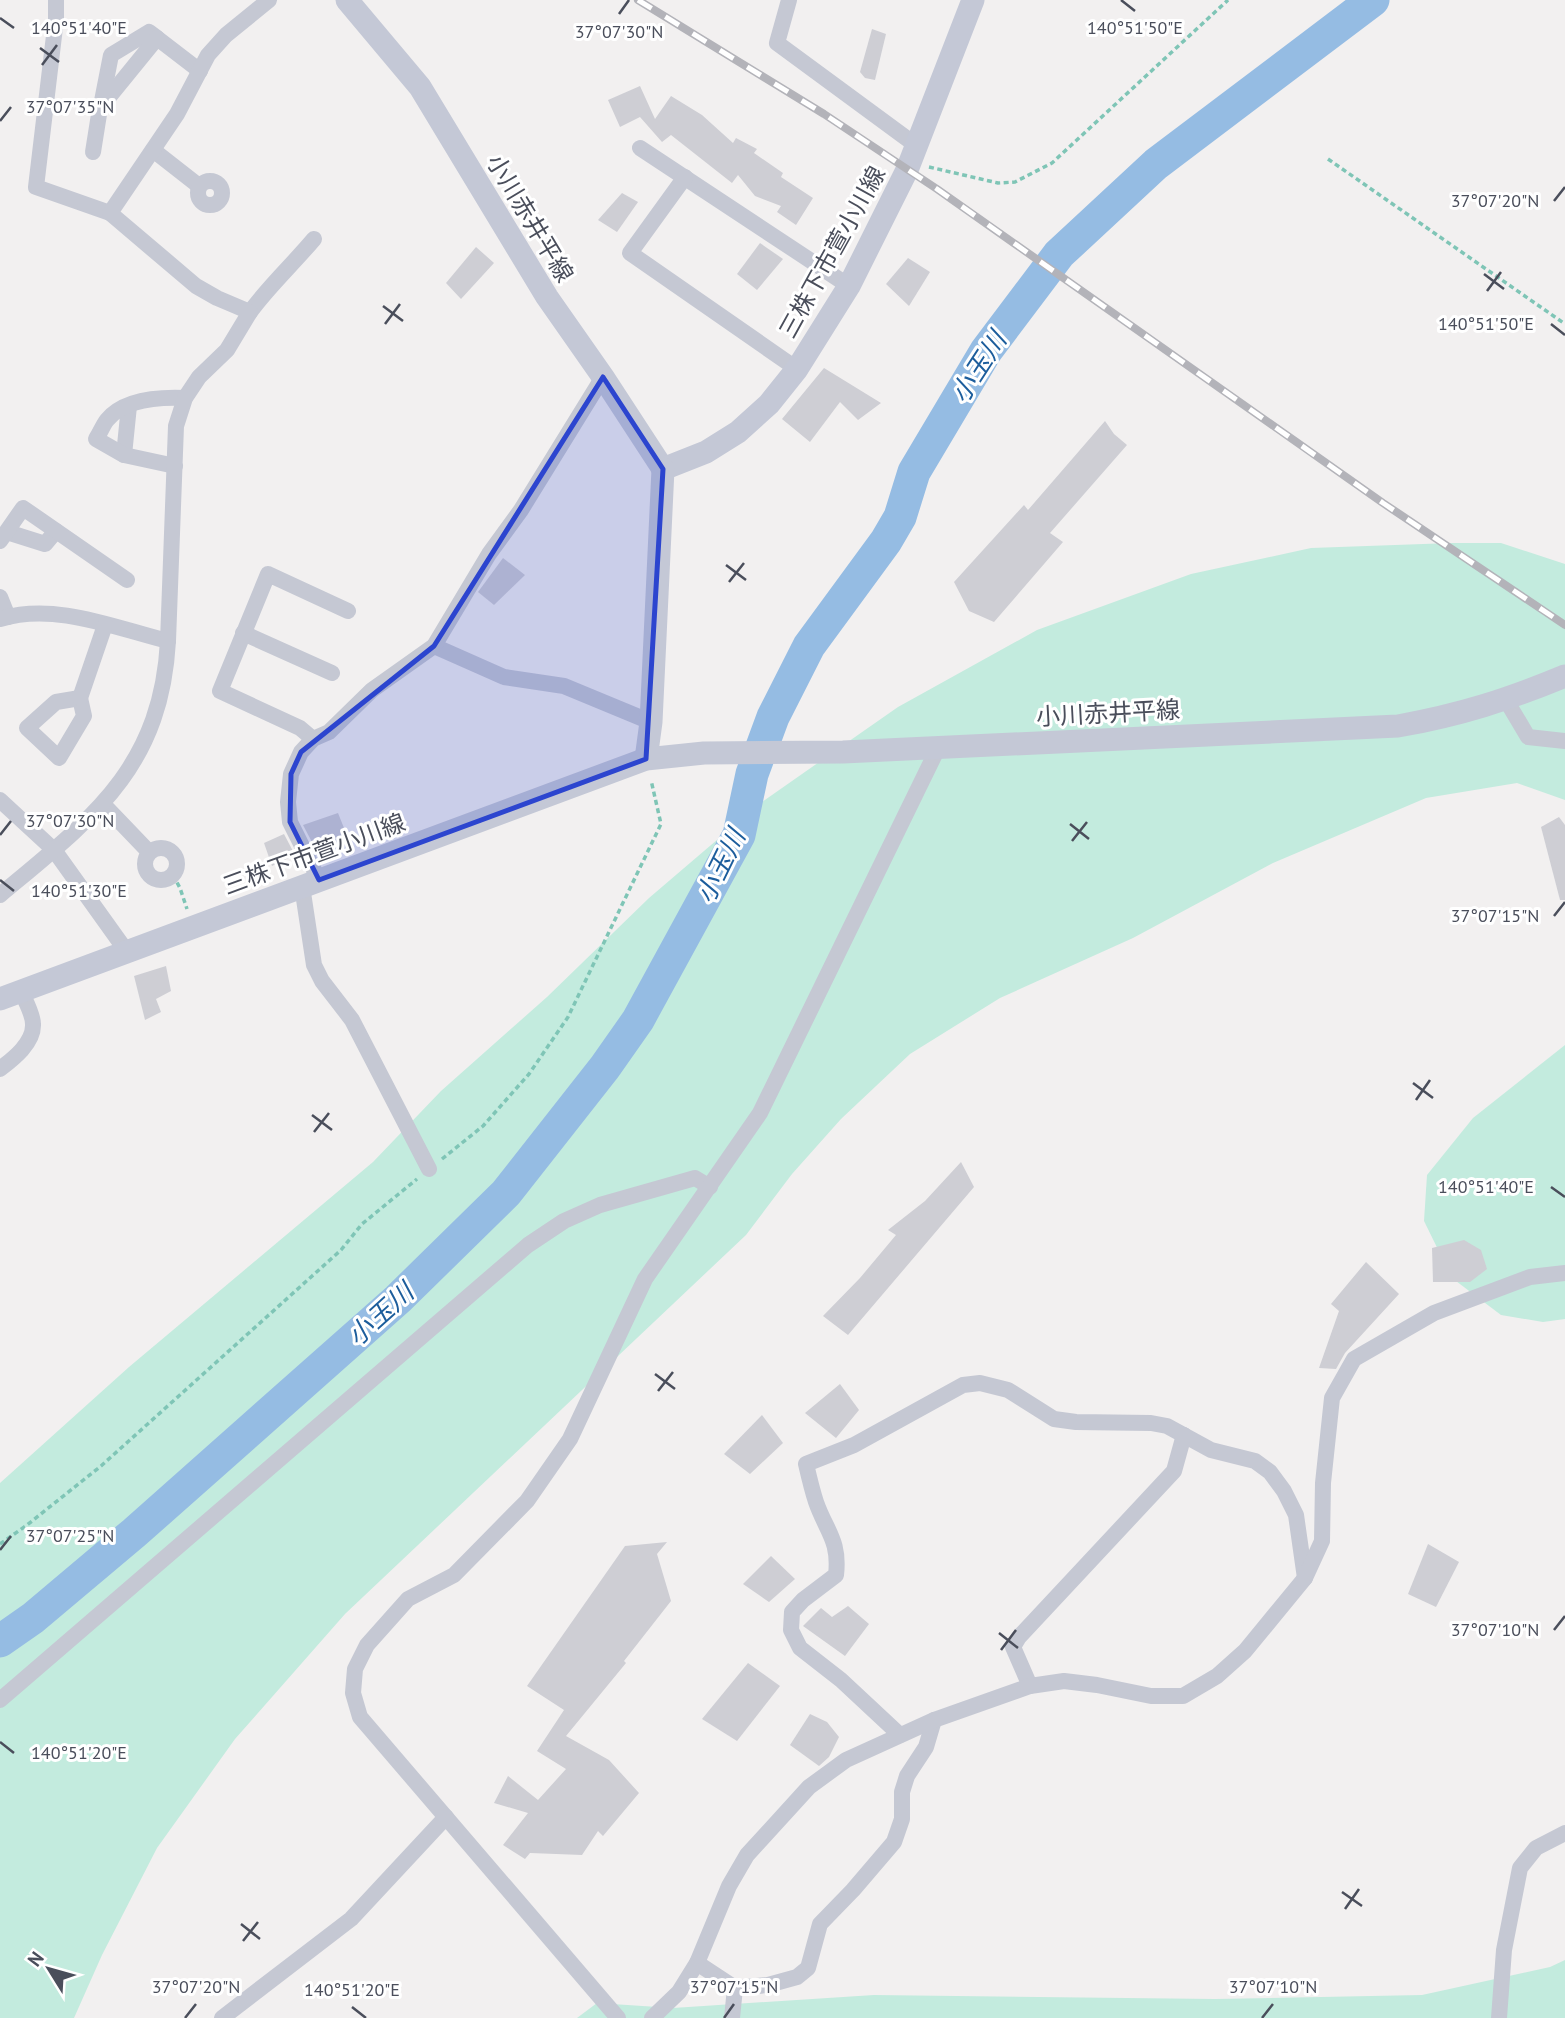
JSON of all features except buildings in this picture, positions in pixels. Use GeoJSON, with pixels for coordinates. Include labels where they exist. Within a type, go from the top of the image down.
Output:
{"type":"FeatureCollection","features":[{"type":"Feature","properties":{"kind":"main road","name":"小川赤井平線"},"geometry":{"type":"LineString","coordinates":[[346,0],[420,87],[547,297],[663,469]]}},
{"type":"Feature","properties":{"kind":"main road","name":"三株下市萱小川線"},"geometry":{"type":"LineString","coordinates":[[663,469],[706,452],[738,432],[769,404],[797,369],[849,286],[914,152],[973,0]]}},
{"type":"Feature","properties":{"kind":"main road"},"geometry":{"type":"LineString","coordinates":[[646,759],[651,722],[663,469]]}},
{"type":"Feature","properties":{"kind":"main road","name":"小川赤井平線"},"geometry":{"type":"LineString","coordinates":[[646,759],[704,753],[843,752],[1398,726],[1442,718],[1506,700],[1565,676]]}},
{"type":"Feature","properties":{"kind":"main road","name":"三株下市萱小川線"},"geometry":{"type":"LineString","coordinates":[[11,995],[646,759]]}},
{"type":"Feature","properties":{"kind":"street"},"geometry":{"type":"LineString","coordinates":[[56,0],[36,187],[110,213],[196,286],[250,312]]}},
{"type":"Feature","properties":{"kind":"street"},"geometry":{"type":"LineString","coordinates":[[110,213],[177,114],[208,55],[226,35],[269,0]]}},
{"type":"Feature","properties":{"kind":"street"},"geometry":{"type":"LineString","coordinates":[[789,0],[777,43],[914,152]]}},
{"type":"Feature","properties":{"kind":"street"},"geometry":{"type":"LineString","coordinates":[[93,152],[111,55],[149,32],[200,71]]}},
{"type":"Feature","properties":{"kind":"street"},"geometry":{"type":"LineString","coordinates":[[100,108],[157,38]]}},
{"type":"Feature","properties":{"kind":"street"},"geometry":{"type":"LineString","coordinates":[[640,148],[849,286]]}},
{"type":"Feature","properties":{"kind":"street"},"geometry":{"type":"LineString","coordinates":[[153,150],[199,186]]}},
{"type":"Feature","properties":{"kind":"street"},"geometry":{"type":"LineString","coordinates":[[685,177],[630,253],[797,369]]}},
{"type":"Feature","properties":{"kind":"street"},"geometry":{"type":"LineString","coordinates":[[0,895],[103,804],[121,782],[151,731],[167,673],[176,426],[185,398],[199,377],[227,350],[269,286],[314,239]]}},
{"type":"Feature","properties":{"kind":"street"},"geometry":{"type":"LineString","coordinates":[[429,1169],[352,1020],[322,981],[314,965],[310,883],[290,822],[288,802],[291,774],[301,752],[313,739],[329,732],[372,690],[434,646],[489,554],[521,510],[603,377]]}},
{"type":"Feature","properties":{"kind":"street"},"geometry":{"type":"LineString","coordinates":[[175,466],[124,454],[96,439],[108,418],[129,406],[153,397],[185,398]]}},
{"type":"Feature","properties":{"kind":"street"},"geometry":{"type":"LineString","coordinates":[[124,454],[129,406]]}},
{"type":"Feature","properties":{"kind":"street"},"geometry":{"type":"LineString","coordinates":[[56,531],[45,544],[3,536],[23,508],[127,580]]}},
{"type":"Feature","properties":{"kind":"street"},"geometry":{"type":"LineString","coordinates":[[313,739],[300,728],[220,691],[268,574],[348,611]]}},
{"type":"Feature","properties":{"kind":"street"},"geometry":{"type":"LineString","coordinates":[[0,597],[4,618],[65,614],[168,641]]}},
{"type":"Feature","properties":{"kind":"street"},"geometry":{"type":"LineString","coordinates":[[80,698],[105,625]]}},
{"type":"Feature","properties":{"kind":"street"},"geometry":{"type":"LineString","coordinates":[[243,634],[332,673]]}},
{"type":"Feature","properties":{"kind":"street"},"geometry":{"type":"LineString","coordinates":[[434,646],[504,677],[564,686],[651,722]]}},
{"type":"Feature","properties":{"kind":"street"},"geometry":{"type":"LineString","coordinates":[[1506,700],[1528,737],[1565,741]]}},
{"type":"Feature","properties":{"kind":"street"},"geometry":{"type":"LineString","coordinates":[[618,2018],[360,1717],[353,1693],[355,1669],[367,1645],[408,1599],[454,1574],[527,1501],[569,1440],[645,1279],[760,1112],[938,748]]}},
{"type":"Feature","properties":{"kind":"street"},"geometry":{"type":"LineString","coordinates":[[0,800],[54,850],[127,953]]}},
{"type":"Feature","properties":{"kind":"street"},"geometry":{"type":"LineString","coordinates":[[103,804],[149,852],[145,862],[148,873],[157,880],[173,875]]}},
{"type":"Feature","properties":{"kind":"street"},"geometry":{"type":"LineString","coordinates":[[0,1069],[17,1055],[31,1033],[33,1023],[11,995]]}},
{"type":"Feature","properties":{"kind":"street"},"geometry":{"type":"LineString","coordinates":[[0,1700],[528,1245],[564,1222],[600,1205],[695,1178],[710,1187]]}},
{"type":"Feature","properties":{"kind":"street"},"geometry":{"type":"LineString","coordinates":[[652,2018],[679,1992],[697,1963],[729,1886],[747,1855],[809,1787],[846,1759],[934,1720],[1030,1686],[1064,1681],[1151,1696],[1182,1696],[1217,1676],[1245,1651],[1306,1578],[1322,1541],[1323,1483],[1332,1398],[1354,1359],[1434,1313],[1530,1277],[1565,1273]]}},
{"type":"Feature","properties":{"kind":"street"},"geometry":{"type":"LineString","coordinates":[[900,1735],[841,1680],[800,1648],[791,1630],[792,1612],[803,1600],[836,1575],[837,1564],[835,1541],[816,1503],[806,1464],[854,1445],[963,1385],[980,1383],[1008,1390],[1054,1419],[1167,1426],[1211,1450],[1255,1461],[1270,1472],[1284,1491],[1296,1515],[1306,1578]]}},
{"type":"Feature","properties":{"kind":"street"},"geometry":{"type":"LineString","coordinates":[[1030,1686],[1014,1656],[1013,1647],[1019,1637],[1174,1471],[1184,1435]]}},
{"type":"Feature","properties":{"kind":"street"},"geometry":{"type":"LineString","coordinates":[[697,1963],[735,1988],[788,1980],[808,1968],[820,1924],[894,1842],[902,1819],[902,1792],[907,1776],[926,1747],[934,1720]]}},
{"type":"Feature","properties":{"kind":"street"},"geometry":{"type":"LineString","coordinates":[[222,2018],[351,1919],[446,1817]]}},
{"type":"Feature","properties":{"kind":"street"},"geometry":{"type":"LineString","coordinates":[[1499,2018],[1504,1950],[1520,1868],[1536,1848],[1565,1833]]}},
{"type":"Feature","properties":{"kind":"street"},"geometry":{"type":"LineString","coordinates":[[732,2018],[735,1988]]}},
{"type":"Feature","properties":{"kind":"path"},"geometry":{"type":"LineString","coordinates":[[914,152],[931,168],[999,183],[1015,182],[1034,173],[1052,163],[1228,0]]}},
{"type":"Feature","properties":{"kind":"path"},"geometry":{"type":"LineString","coordinates":[[1328,159],[1565,324]]}},
{"type":"Feature","properties":{"kind":"path"},"geometry":{"type":"LineString","coordinates":[[0,1544],[101,1466],[341,1250],[362,1224],[483,1126],[529,1074],[568,1017],[661,824],[646,759]]}},
{"type":"Feature","properties":{"kind":"path"},"geometry":{"type":"LineString","coordinates":[[173,875],[192,926]]}},
{"type":"Feature","properties":{"kind":"highlighted area"},"geometry":{"type":"Polygon","coordinates":[[[603,377],[663,469],[646,759],[319,880],[290,822],[291,774],[301,752],[434,646],[603,377]]]}},
{"type":"Feature","properties":{"kind":"green space"},"geometry":{"type":"Polygon","coordinates":[[[1501,543],[1565,564],[1565,800],[1517,783],[1426,798],[1273,863],[1133,938],[1000,998],[910,1054],[841,1119],[792,1174],[746,1235],[345,1614],[235,1739],[157,1848],[102,1955],[74,2018],[0,2018],[0,1483],[129,1367],[373,1162],[441,1091],[547,997],[649,898],[759,804],[898,707],[1037,630],[1191,574],[1311,548],[1501,543]]]}},
{"type":"Feature","properties":{"kind":"green space"},"geometry":{"type":"Polygon","coordinates":[[[1565,1045],[1565,1319],[1543,1322],[1501,1315],[1452,1278],[1424,1221],[1427,1175],[1473,1118],[1565,1045]]]}},
{"type":"Feature","properties":{"kind":"green space"},"geometry":{"type":"Polygon","coordinates":[[[1565,1960],[1565,2018],[577,2018],[597,2003],[673,2008],[874,1995],[1215,1999],[1422,1995],[1550,1967],[1565,1960]]]}},
{"type":"Feature","properties":{"kind":"waterway","name":"小玉川"},"geometry":{"type":"LineString","coordinates":[[0,1641],[33,1618],[134,1533],[398,1299],[506,1193],[605,1067],[638,1020],[739,835],[752,774],[773,717],[809,646],[886,541],[900,517],[914,472],[986,351],[1059,254],[1156,164],[1373,0]]}},
{"type":"Feature","properties":{"kind":"railway"},"geometry":{"type":"LineString","coordinates":[[638,0],[824,114],[937,189],[1383,503],[1565,625]]}}]}
